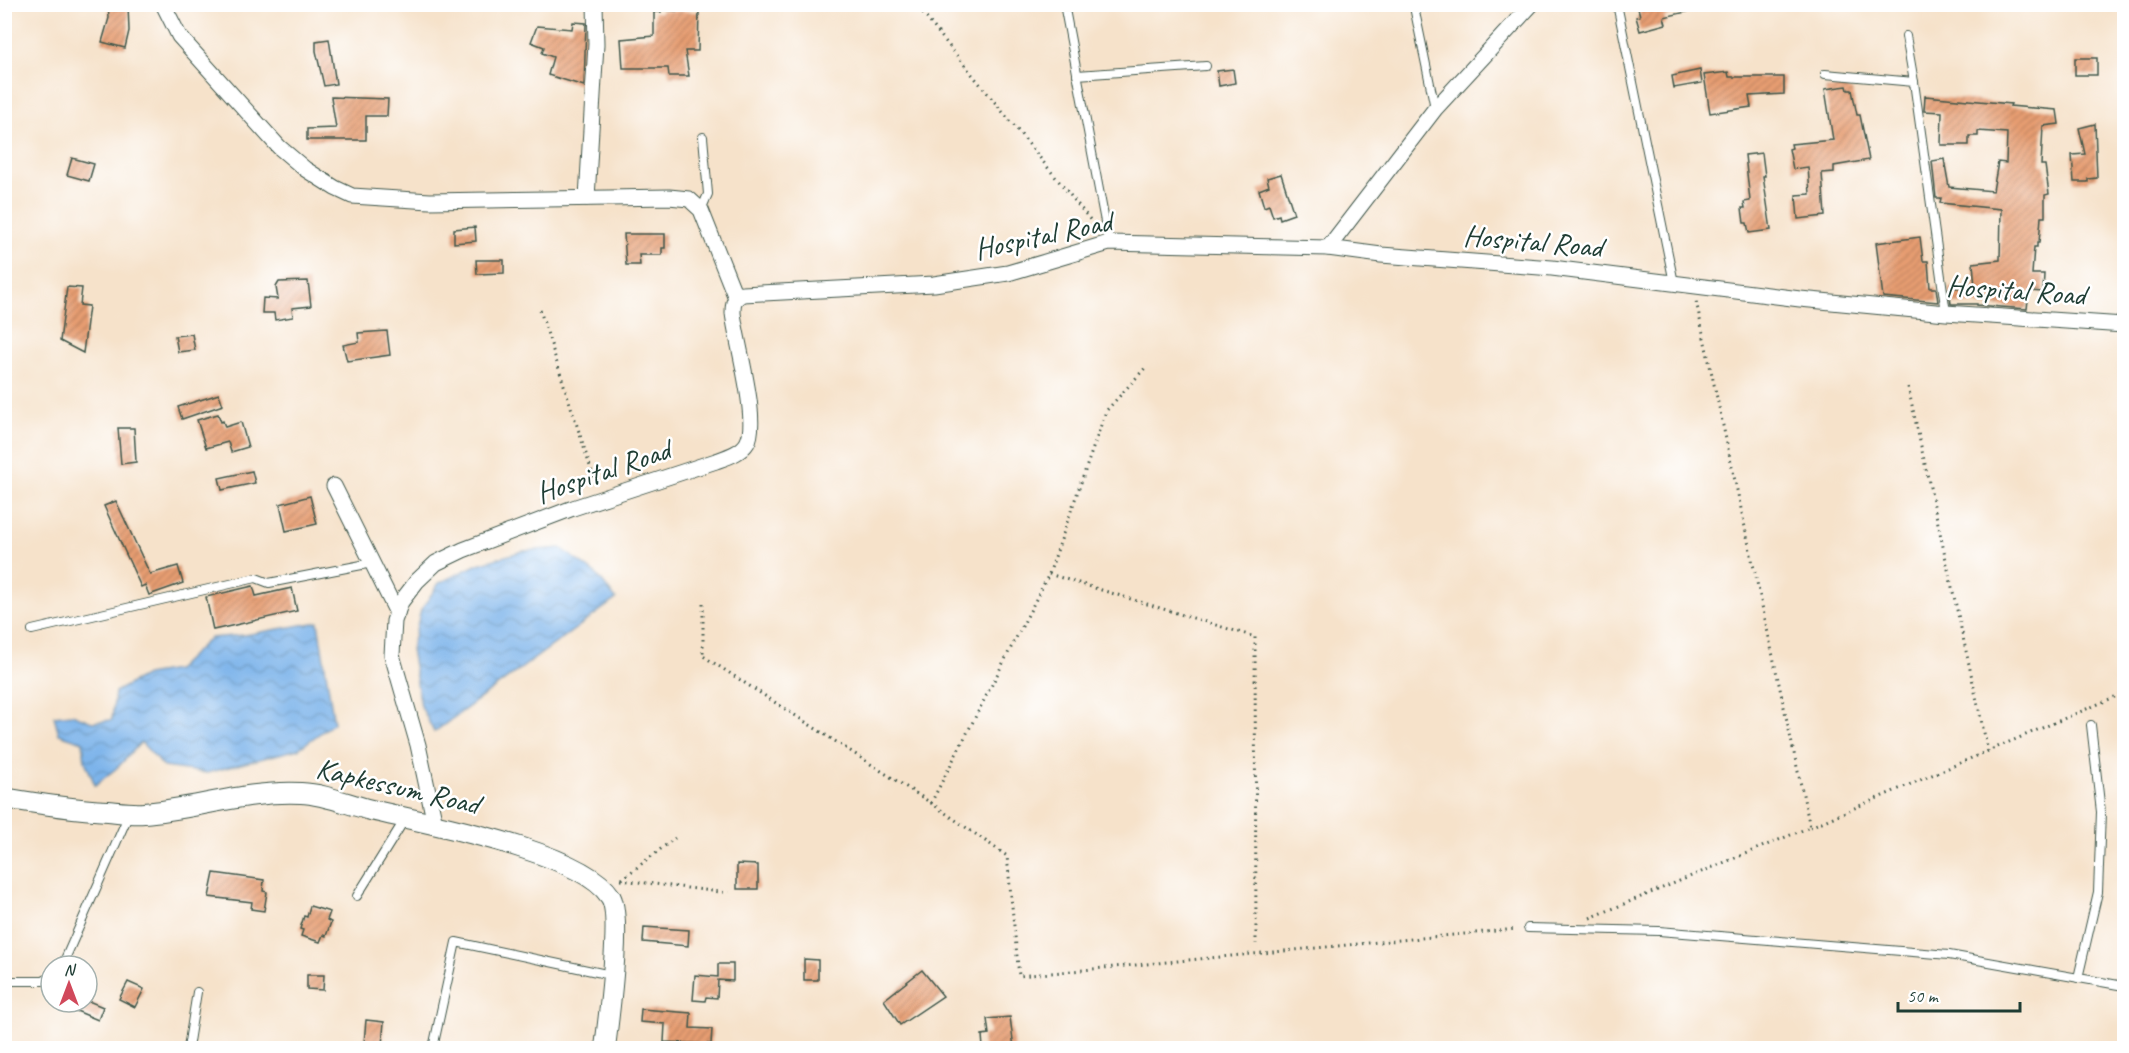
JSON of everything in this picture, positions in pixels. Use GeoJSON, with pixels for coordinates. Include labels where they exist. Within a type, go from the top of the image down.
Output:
{"type":"FeatureCollection","features":[{"type":"Feature","properties":{"kind":"street"},"geometry":{"type":"LineString","coordinates":[[163,4],[179,36],[279,147],[305,169],[335,188],[352,195],[430,201],[683,198],[694,202],[701,210],[736,298]]}},
{"type":"Feature","properties":{"kind":"street"},"geometry":{"type":"LineString","coordinates":[[588,198],[596,44],[595,4]]}},
{"type":"Feature","properties":{"kind":"street"},"geometry":{"type":"LineString","coordinates":[[1328,248],[1435,109],[1532,4]]}},
{"type":"Feature","properties":{"kind":"street","name":"Hospital Road"},"geometry":{"type":"LineString","coordinates":[[435,825],[417,746],[392,655],[393,621],[401,602],[417,581],[436,563],[463,550],[600,499],[716,461],[737,453],[746,445],[752,426],[733,314],[736,298],[743,294],[934,285],[1008,273],[1109,243],[1328,248],[1381,255],[1552,268],[1800,299],[1946,313],[2124,325]]}},
{"type":"Feature","properties":{"kind":"street"},"geometry":{"type":"LineString","coordinates":[[334,486],[397,613]]}},
{"type":"Feature","properties":{"kind":"street","name":"Kapkessum Road"},"geometry":{"type":"LineString","coordinates":[[4,798],[63,808],[142,813],[277,793],[324,796],[540,853],[577,868],[596,881],[614,886]]}},
{"type":"Feature","properties":{"kind":"street"},"geometry":{"type":"LineString","coordinates":[[604,1048],[610,1009],[616,918],[612,897],[614,886]]}},
{"type":"Feature","properties":{"kind":"lane"},"geometry":{"type":"LineString","coordinates":[[1064,4],[1109,243]]}},
{"type":"Feature","properties":{"kind":"lane"},"geometry":{"type":"LineString","coordinates":[[1617,4],[1674,283]]}},
{"type":"Feature","properties":{"kind":"lane"},"geometry":{"type":"LineString","coordinates":[[1414,7],[1435,109]]}},
{"type":"Feature","properties":{"kind":"lane"},"geometry":{"type":"LineString","coordinates":[[1906,36],[1946,313]]}},
{"type":"Feature","properties":{"kind":"lane"},"geometry":{"type":"LineString","coordinates":[[1077,75],[1206,66]]}},
{"type":"Feature","properties":{"kind":"lane"},"geometry":{"type":"LineString","coordinates":[[1825,74],[1914,82]]}},
{"type":"Feature","properties":{"kind":"lane"},"geometry":{"type":"LineString","coordinates":[[701,210],[708,194],[703,137]]}},
{"type":"Feature","properties":{"kind":"lane"},"geometry":{"type":"LineString","coordinates":[[32,630],[256,578],[269,583],[372,563]]}},
{"type":"Feature","properties":{"kind":"lane"},"geometry":{"type":"LineString","coordinates":[[2078,978],[2098,892],[2101,812],[2091,725]]}},
{"type":"Feature","properties":{"kind":"lane"},"geometry":{"type":"LineString","coordinates":[[67,954],[129,812]]}},
{"type":"Feature","properties":{"kind":"lane"},"geometry":{"type":"LineString","coordinates":[[357,896],[406,818]]}},
{"type":"Feature","properties":{"kind":"lane"},"geometry":{"type":"LineString","coordinates":[[1528,928],[1659,931],[1949,955],[2124,986]]}},
{"type":"Feature","properties":{"kind":"lane"},"geometry":{"type":"LineString","coordinates":[[434,1048],[456,942],[612,975]]}},
{"type":"Feature","properties":{"kind":"lane"},"geometry":{"type":"LineString","coordinates":[[4,981],[39,981]]}},
{"type":"Feature","properties":{"kind":"lane"},"geometry":{"type":"LineString","coordinates":[[188,1048],[197,992]]}},
{"type":"Feature","properties":{"kind":"lane"},"geometry":{"type":"LineString","coordinates":[[844,1048],[856,1048]]}},
{"type":"Feature","properties":{"kind":"path"},"geometry":{"type":"LineString","coordinates":[[915,4],[1109,243]]}},
{"type":"Feature","properties":{"kind":"path"},"geometry":{"type":"LineString","coordinates":[[1692,285],[1810,827]]}},
{"type":"Feature","properties":{"kind":"path"},"geometry":{"type":"LineString","coordinates":[[540,310],[600,499]]}},
{"type":"Feature","properties":{"kind":"path"},"geometry":{"type":"LineString","coordinates":[[931,803],[1049,574],[1106,411],[1146,367]]}},
{"type":"Feature","properties":{"kind":"path"},"geometry":{"type":"LineString","coordinates":[[1908,387],[1988,751]]}},
{"type":"Feature","properties":{"kind":"path"},"geometry":{"type":"LineString","coordinates":[[1049,574],[1256,637],[1256,944]]}},
{"type":"Feature","properties":{"kind":"path"},"geometry":{"type":"LineString","coordinates":[[703,603],[703,656],[931,803],[1007,856],[1019,976],[1528,928]]}},
{"type":"Feature","properties":{"kind":"path"},"geometry":{"type":"LineString","coordinates":[[1563,928],[1810,827],[2124,693]]}},
{"type":"Feature","properties":{"kind":"path"},"geometry":{"type":"LineString","coordinates":[[614,886],[675,838]]}},
{"type":"Feature","properties":{"kind":"path"},"geometry":{"type":"LineString","coordinates":[[614,886],[729,892]]}},
{"type":"Feature","properties":{"kind":"water"},"geometry":{"type":"Polygon","coordinates":[[[561,548],[597,575],[616,599],[434,732],[421,706],[411,649],[421,610],[439,583],[478,564],[523,551],[561,548]]]}},
{"type":"Feature","properties":{"kind":"water"},"geometry":{"type":"Polygon","coordinates":[[[318,622],[334,723],[298,749],[207,773],[164,767],[141,742],[118,767],[95,785],[85,761],[83,742],[59,734],[54,716],[72,714],[92,722],[112,720],[115,692],[146,675],[176,670],[210,638],[244,635],[318,622]]]}},
{"type":"Feature","properties":{"kind":"building"},"geometry":{"type":"Polygon","coordinates":[[[108,4],[128,4],[129,31],[125,48],[102,42],[109,18],[108,4]]]}},
{"type":"Feature","properties":{"kind":"building"},"geometry":{"type":"Polygon","coordinates":[[[1637,4],[1695,4],[1695,10],[1664,17],[1666,24],[1640,31],[1636,17],[1640,16],[1637,4]]]}},
{"type":"Feature","properties":{"kind":"building"},"geometry":{"type":"Polygon","coordinates":[[[661,10],[699,12],[698,51],[685,51],[689,76],[669,76],[668,68],[623,68],[621,39],[654,36],[654,12],[661,12],[661,10]]]}},
{"type":"Feature","properties":{"kind":"building"},"geometry":{"type":"Polygon","coordinates":[[[573,22],[586,23],[584,86],[548,75],[553,57],[542,53],[544,47],[531,42],[537,26],[572,29],[573,22]]]}},
{"type":"Feature","properties":{"kind":"building"},"geometry":{"type":"Polygon","coordinates":[[[329,39],[336,84],[324,86],[316,41],[329,39]]]}},
{"type":"Feature","properties":{"kind":"building"},"geometry":{"type":"Polygon","coordinates":[[[2075,58],[2097,58],[2097,75],[2075,75],[2075,58]]]}},
{"type":"Feature","properties":{"kind":"building"},"geometry":{"type":"Polygon","coordinates":[[[1233,69],[1235,83],[1219,86],[1217,71],[1233,69]]]}},
{"type":"Feature","properties":{"kind":"building"},"geometry":{"type":"Polygon","coordinates":[[[1700,70],[1702,83],[1674,88],[1672,76],[1700,70]]]}},
{"type":"Feature","properties":{"kind":"building"},"geometry":{"type":"Polygon","coordinates":[[[1728,72],[1729,77],[1784,77],[1784,94],[1749,96],[1751,107],[1710,113],[1704,75],[1728,72]]]}},
{"type":"Feature","properties":{"kind":"building"},"geometry":{"type":"Polygon","coordinates":[[[1847,86],[1848,90],[1852,90],[1857,115],[1860,115],[1869,160],[1834,166],[1834,172],[1822,173],[1825,216],[1798,219],[1796,195],[1810,194],[1808,167],[1793,169],[1789,149],[1792,148],[1791,144],[1833,140],[1825,89],[1847,86]]]}},
{"type":"Feature","properties":{"kind":"building"},"geometry":{"type":"Polygon","coordinates":[[[1925,96],[2057,110],[2059,124],[2043,126],[2041,165],[2045,165],[2049,194],[2045,195],[2045,217],[2041,217],[2039,243],[2037,247],[2034,247],[2032,274],[2044,274],[2043,292],[2029,291],[2027,309],[1951,304],[1949,288],[1975,287],[1973,263],[2000,260],[2001,209],[1940,203],[1941,198],[1936,198],[1932,161],[1944,159],[1949,187],[1993,191],[1998,162],[2006,163],[2007,133],[1978,131],[1978,136],[1969,136],[1969,145],[1941,145],[1942,112],[1924,111],[1925,96]]]}},
{"type":"Feature","properties":{"kind":"building"},"geometry":{"type":"Polygon","coordinates":[[[331,97],[388,99],[387,116],[366,116],[366,140],[307,140],[307,129],[336,128],[331,97]]]}},
{"type":"Feature","properties":{"kind":"building"},"geometry":{"type":"Polygon","coordinates":[[[2095,124],[2097,178],[2088,179],[2088,182],[2074,182],[2072,155],[2085,154],[2079,128],[2095,124]]]}},
{"type":"Feature","properties":{"kind":"building"},"geometry":{"type":"Polygon","coordinates":[[[1762,153],[1771,230],[1749,233],[1747,223],[1744,223],[1742,208],[1745,208],[1744,202],[1750,201],[1745,155],[1762,153]]]}},
{"type":"Feature","properties":{"kind":"building"},"geometry":{"type":"Polygon","coordinates":[[[72,158],[94,164],[89,181],[67,175],[72,158]]]}},
{"type":"Feature","properties":{"kind":"building"},"geometry":{"type":"Polygon","coordinates":[[[1281,174],[1294,214],[1280,219],[1279,215],[1273,217],[1269,205],[1264,207],[1259,190],[1269,186],[1267,178],[1281,174]]]}},
{"type":"Feature","properties":{"kind":"building"},"geometry":{"type":"Polygon","coordinates":[[[475,227],[476,241],[454,243],[454,229],[475,227]]]}},
{"type":"Feature","properties":{"kind":"building"},"geometry":{"type":"Polygon","coordinates":[[[624,234],[665,234],[665,248],[662,248],[662,255],[639,255],[640,265],[626,265],[624,234]]]}},
{"type":"Feature","properties":{"kind":"building"},"geometry":{"type":"Polygon","coordinates":[[[1920,237],[1923,261],[1928,261],[1930,288],[1936,288],[1938,302],[1883,297],[1876,243],[1920,237]]]}},
{"type":"Feature","properties":{"kind":"building"},"geometry":{"type":"Polygon","coordinates":[[[476,260],[504,260],[504,273],[477,274],[476,260]]]}},
{"type":"Feature","properties":{"kind":"building"},"geometry":{"type":"Polygon","coordinates":[[[308,281],[311,306],[292,308],[293,317],[275,320],[274,313],[262,313],[263,298],[278,299],[276,287],[279,282],[308,281]]]}},
{"type":"Feature","properties":{"kind":"building"},"geometry":{"type":"Polygon","coordinates":[[[67,287],[82,288],[80,305],[89,306],[83,353],[60,341],[67,287]]]}},
{"type":"Feature","properties":{"kind":"building"},"geometry":{"type":"Polygon","coordinates":[[[387,331],[390,355],[347,361],[343,345],[359,342],[358,333],[387,331]]]}},
{"type":"Feature","properties":{"kind":"building"},"geometry":{"type":"Polygon","coordinates":[[[192,334],[195,350],[178,352],[175,336],[192,334]]]}},
{"type":"Feature","properties":{"kind":"building"},"geometry":{"type":"Polygon","coordinates":[[[219,394],[223,405],[182,419],[178,407],[219,394]]]}},
{"type":"Feature","properties":{"kind":"building"},"geometry":{"type":"Polygon","coordinates":[[[218,414],[225,427],[241,422],[248,447],[231,452],[228,442],[206,448],[197,420],[218,414]]]}},
{"type":"Feature","properties":{"kind":"building"},"geometry":{"type":"Polygon","coordinates":[[[118,428],[134,428],[136,462],[121,464],[118,428]]]}},
{"type":"Feature","properties":{"kind":"building"},"geometry":{"type":"Polygon","coordinates":[[[252,471],[255,483],[222,490],[219,478],[252,471]]]}},
{"type":"Feature","properties":{"kind":"building"},"geometry":{"type":"Polygon","coordinates":[[[310,496],[317,524],[286,531],[280,504],[310,496]]]}},
{"type":"Feature","properties":{"kind":"building"},"geometry":{"type":"Polygon","coordinates":[[[116,501],[150,574],[178,566],[183,583],[149,595],[145,585],[141,587],[104,506],[116,501]]]}},
{"type":"Feature","properties":{"kind":"building"},"geometry":{"type":"Polygon","coordinates":[[[253,586],[256,596],[292,588],[297,611],[213,630],[206,597],[253,586]]]}},
{"type":"Feature","properties":{"kind":"building"},"geometry":{"type":"Polygon","coordinates":[[[737,864],[758,865],[758,889],[737,889],[737,864]]]}},
{"type":"Feature","properties":{"kind":"building"},"geometry":{"type":"Polygon","coordinates":[[[214,873],[264,880],[263,891],[267,892],[264,911],[251,909],[252,902],[209,897],[214,873]]]}},
{"type":"Feature","properties":{"kind":"building"},"geometry":{"type":"Polygon","coordinates":[[[310,906],[330,912],[327,920],[331,922],[326,936],[323,935],[320,942],[301,936],[303,930],[300,929],[310,906]]]}},
{"type":"Feature","properties":{"kind":"building"},"geometry":{"type":"Polygon","coordinates":[[[644,927],[689,930],[688,946],[643,942],[644,927]]]}},
{"type":"Feature","properties":{"kind":"building"},"geometry":{"type":"Polygon","coordinates":[[[804,959],[818,960],[818,980],[804,980],[804,959]]]}},
{"type":"Feature","properties":{"kind":"building"},"geometry":{"type":"Polygon","coordinates":[[[718,964],[733,964],[733,981],[718,980],[717,998],[706,997],[705,1001],[693,1000],[695,975],[718,977],[718,964]]]}},
{"type":"Feature","properties":{"kind":"building"},"geometry":{"type":"Polygon","coordinates":[[[922,970],[943,996],[900,1025],[884,1000],[922,970]]]}},
{"type":"Feature","properties":{"kind":"building"},"geometry":{"type":"Polygon","coordinates":[[[307,975],[324,975],[323,990],[307,989],[307,975]]]}},
{"type":"Feature","properties":{"kind":"building"},"geometry":{"type":"Polygon","coordinates":[[[128,982],[144,989],[135,1007],[119,999],[128,982]]]}},
{"type":"Feature","properties":{"kind":"building"},"geometry":{"type":"Polygon","coordinates":[[[99,1005],[103,1007],[98,1020],[84,1014],[99,1014],[99,1005]]]}},
{"type":"Feature","properties":{"kind":"building"},"geometry":{"type":"Polygon","coordinates":[[[641,1009],[691,1013],[690,1028],[712,1029],[711,1044],[664,1042],[665,1024],[640,1022],[641,1009]]]}},
{"type":"Feature","properties":{"kind":"building"},"geometry":{"type":"Polygon","coordinates":[[[1010,1017],[1014,1048],[983,1048],[982,1035],[989,1034],[987,1019],[1010,1017]]]}},
{"type":"Feature","properties":{"kind":"building"},"geometry":{"type":"Polygon","coordinates":[[[366,1020],[384,1022],[382,1045],[364,1043],[366,1020]]]}}]}
